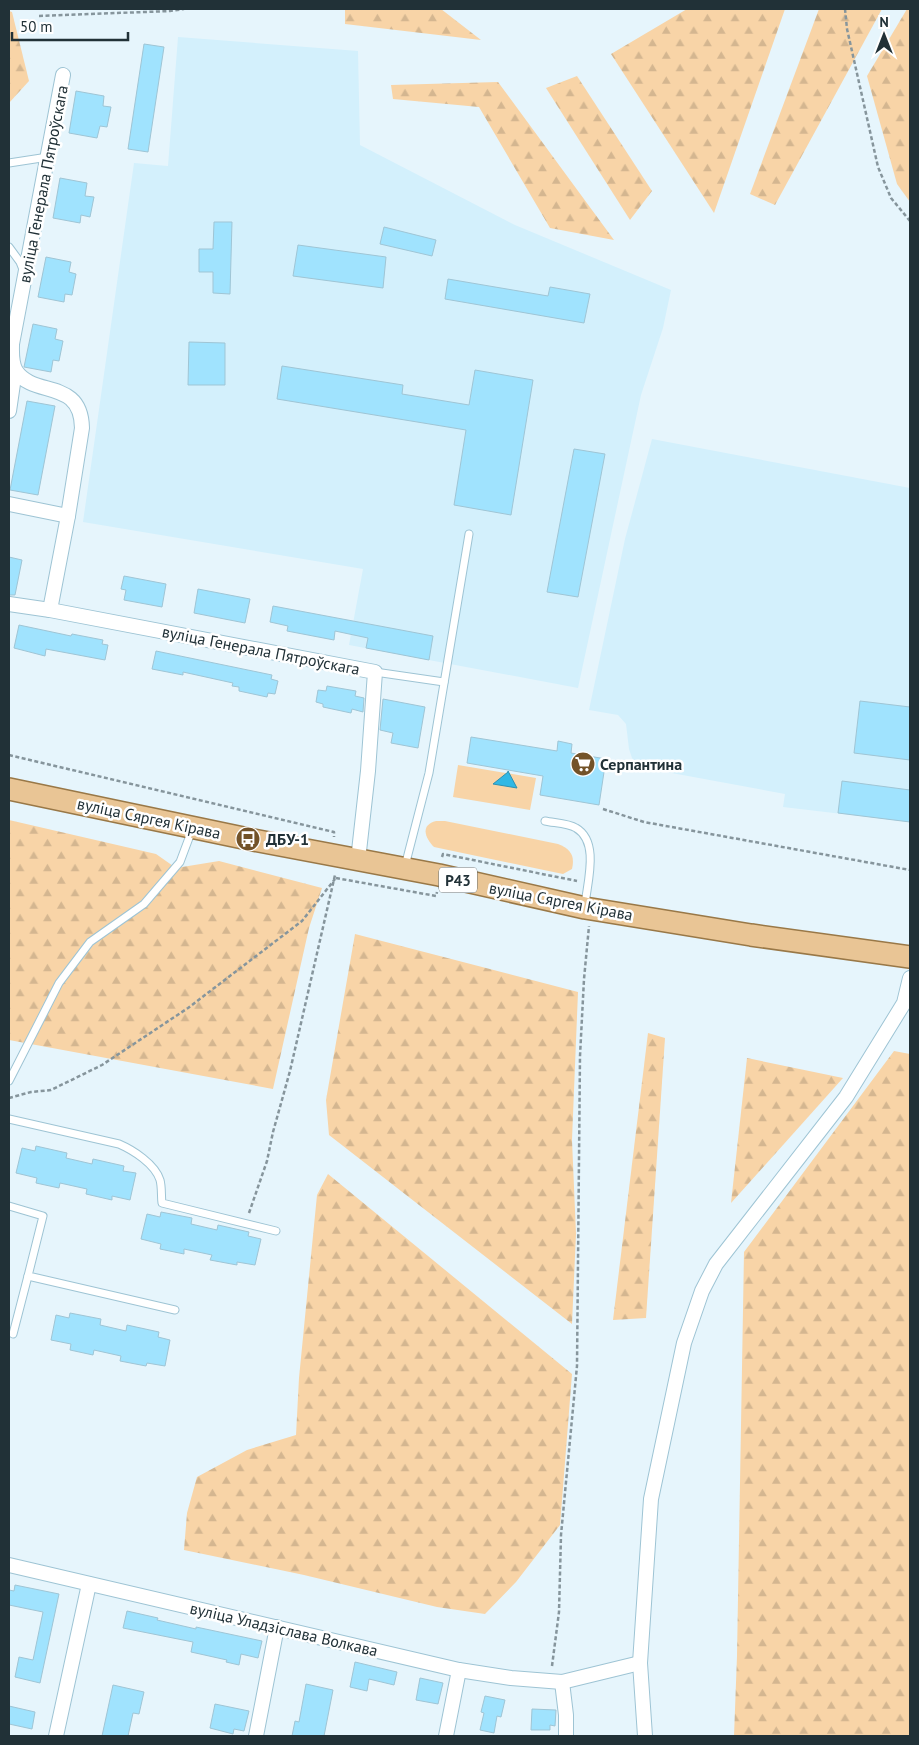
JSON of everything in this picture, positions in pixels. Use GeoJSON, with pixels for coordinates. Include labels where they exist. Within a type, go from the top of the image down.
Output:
{"type":"FeatureCollection","features":[{"type":"Feature","properties":{"kind":"main road","name":"вуліца Сяргея Кірава"},"geometry":{"type":"LineString","coordinates":[[9,789],[404,869],[585,908],[750,935],[910,956]]}},
{"type":"Feature","properties":{"kind":"street","name":"вуліца Генерала Пятроўскага"},"geometry":{"type":"LineString","coordinates":[[9,410],[15,370],[12,356],[11,332],[26,277],[64,75]]}},
{"type":"Feature","properties":{"kind":"street"},"geometry":{"type":"LineString","coordinates":[[15,370],[22,378],[32,383],[64,394],[71,399],[80,413],[82,428],[50,610]]}},
{"type":"Feature","properties":{"kind":"street"},"geometry":{"type":"LineString","coordinates":[[9,504],[68,516]]}},
{"type":"Feature","properties":{"kind":"street","name":"вуліца Генерала Пятроўскага"},"geometry":{"type":"LineString","coordinates":[[9,604],[50,610],[375,672],[368,772],[358,860]]}},
{"type":"Feature","properties":{"kind":"street"},"geometry":{"type":"LineString","coordinates":[[645,1736],[640,1663],[651,1500],[684,1343],[702,1290],[716,1264],[733,1240],[760,1209],[846,1097],[904,1003],[910,978]]}},
{"type":"Feature","properties":{"kind":"street","name":"вуліца Уладзіслава Волкава"},"geometry":{"type":"LineString","coordinates":[[9,1565],[459,1670],[511,1678],[556,1681],[640,1663]]}},
{"type":"Feature","properties":{"kind":"street"},"geometry":{"type":"LineString","coordinates":[[56,1736],[89,1584]]}},
{"type":"Feature","properties":{"kind":"street"},"geometry":{"type":"LineString","coordinates":[[256,1736],[277,1627]]}},
{"type":"Feature","properties":{"kind":"street"},"geometry":{"type":"LineString","coordinates":[[446,1736],[459,1670]]}},
{"type":"Feature","properties":{"kind":"street"},"geometry":{"type":"LineString","coordinates":[[556,1681],[566,1715],[566,1736]]}},
{"type":"Feature","properties":{"kind":"lane"},"geometry":{"type":"LineString","coordinates":[[9,163],[48,157]]}},
{"type":"Feature","properties":{"kind":"lane"},"geometry":{"type":"LineString","coordinates":[[9,247],[20,262],[26,277]]}},
{"type":"Feature","properties":{"kind":"lane"},"geometry":{"type":"LineString","coordinates":[[404,869],[428,773],[469,534]]}},
{"type":"Feature","properties":{"kind":"lane"},"geometry":{"type":"LineString","coordinates":[[375,672],[444,682]]}},
{"type":"Feature","properties":{"kind":"lane"},"geometry":{"type":"LineString","coordinates":[[545,821],[575,828],[583,835],[590,850],[591,865],[585,908]]}},
{"type":"Feature","properties":{"kind":"lane"},"geometry":{"type":"LineString","coordinates":[[9,1082],[59,983],[90,942],[144,904],[180,862],[193,827]]}},
{"type":"Feature","properties":{"kind":"lane"},"geometry":{"type":"LineString","coordinates":[[9,1119],[118,1144],[142,1157],[160,1178],[162,1203],[276,1231]]}},
{"type":"Feature","properties":{"kind":"lane"},"geometry":{"type":"LineString","coordinates":[[9,1206],[43,1216],[13,1334]]}},
{"type":"Feature","properties":{"kind":"lane"},"geometry":{"type":"LineString","coordinates":[[28,1276],[175,1310]]}},
{"type":"Feature","properties":{"kind":"path"},"geometry":{"type":"LineString","coordinates":[[39,16],[184,9]]}},
{"type":"Feature","properties":{"kind":"path"},"geometry":{"type":"LineString","coordinates":[[845,9],[847,29],[878,167],[891,198],[910,222]]}},
{"type":"Feature","properties":{"kind":"path"},"geometry":{"type":"LineString","coordinates":[[9,754],[334,832]]}},
{"type":"Feature","properties":{"kind":"path"},"geometry":{"type":"LineString","coordinates":[[603,809],[644,822],[910,870]]}},
{"type":"Feature","properties":{"kind":"path"},"geometry":{"type":"LineString","coordinates":[[443,854],[587,883]]}},
{"type":"Feature","properties":{"kind":"path"},"geometry":{"type":"LineString","coordinates":[[336,878],[436,896]]}},
{"type":"Feature","properties":{"kind":"path"},"geometry":{"type":"LineString","coordinates":[[9,1098],[32,1092],[51,1090],[102,1065],[188,1008],[302,921],[336,878]]}},
{"type":"Feature","properties":{"kind":"path"},"geometry":{"type":"LineString","coordinates":[[246,1224],[267,1161],[272,1132],[290,1070],[336,878]]}},
{"type":"Feature","properties":{"kind":"path"},"geometry":{"type":"LineString","coordinates":[[556,1681],[561,1535],[577,1366],[580,1056],[584,979],[590,926],[585,908]]}},
{"type":"Feature","properties":{"kind":"shaded area"},"geometry":{"type":"Polygon","coordinates":[[[178,37],[358,51],[360,145],[515,225],[671,290],[663,328],[641,395],[578,688],[349,645],[363,569],[83,522],[134,163],[168,166],[178,37]]]}},
{"type":"Feature","properties":{"kind":"shaded area"},"geometry":{"type":"Polygon","coordinates":[[[652,439],[910,488],[910,822],[783,807],[785,794],[639,767],[632,758],[629,749],[626,724],[618,715],[589,710],[625,539],[652,439]]]}},
{"type":"Feature","properties":{"kind":"green space"},"geometry":{"type":"Polygon","coordinates":[[[345,9],[441,9],[481,40],[345,24],[345,9]]]}},
{"type":"Feature","properties":{"kind":"green space"},"geometry":{"type":"Polygon","coordinates":[[[687,9],[785,9],[714,213],[611,54],[687,9]]]}},
{"type":"Feature","properties":{"kind":"green space"},"geometry":{"type":"Polygon","coordinates":[[[819,9],[882,9],[775,205],[750,194],[819,9]]]}},
{"type":"Feature","properties":{"kind":"green space"},"geometry":{"type":"Polygon","coordinates":[[[907,9],[910,9],[910,202],[897,184],[867,76],[907,9]]]}},
{"type":"Feature","properties":{"kind":"green space"},"geometry":{"type":"Polygon","coordinates":[[[9,11],[12,12],[29,81],[9,103],[9,11]]]}},
{"type":"Feature","properties":{"kind":"green space"},"geometry":{"type":"Polygon","coordinates":[[[577,76],[652,191],[630,220],[546,88],[577,76]]]}},
{"type":"Feature","properties":{"kind":"green space"},"geometry":{"type":"Polygon","coordinates":[[[498,82],[614,240],[550,228],[479,107],[393,99],[391,85],[498,82]]]}},
{"type":"Feature","properties":{"kind":"green space"},"geometry":{"type":"Polygon","coordinates":[[[458,765],[536,778],[530,810],[453,797],[458,765]]]}},
{"type":"Feature","properties":{"kind":"green space"},"geometry":{"type":"Polygon","coordinates":[[[9,820],[156,854],[176,868],[219,861],[322,888],[309,928],[273,1089],[9,1040],[9,820]]]}},
{"type":"Feature","properties":{"kind":"green space"},"geometry":{"type":"Polygon","coordinates":[[[436,821],[445,821],[558,844],[566,848],[571,854],[573,860],[572,869],[563,874],[434,847],[426,836],[426,829],[428,825],[436,821]]]}},
{"type":"Feature","properties":{"kind":"green space"},"geometry":{"type":"Polygon","coordinates":[[[355,934],[578,992],[572,1140],[576,1234],[572,1324],[329,1135],[326,1100],[355,934]]]}},
{"type":"Feature","properties":{"kind":"green space"},"geometry":{"type":"Polygon","coordinates":[[[648,1033],[665,1038],[646,1318],[613,1320],[648,1033]]]}},
{"type":"Feature","properties":{"kind":"green space"},"geometry":{"type":"Polygon","coordinates":[[[894,1051],[910,1054],[910,1736],[734,1736],[744,1252],[894,1051]]]}},
{"type":"Feature","properties":{"kind":"green space"},"geometry":{"type":"Polygon","coordinates":[[[747,1058],[843,1078],[731,1203],[747,1058]]]}},
{"type":"Feature","properties":{"kind":"green space"},"geometry":{"type":"Polygon","coordinates":[[[328,1174],[572,1374],[560,1525],[516,1582],[485,1614],[437,1607],[304,1575],[184,1550],[187,1513],[197,1477],[247,1450],[296,1435],[299,1378],[317,1195],[328,1174]]]}},
{"type":"Feature","properties":{"kind":"water"},"geometry":{"type":"Polygon","coordinates":[[[508,772],[517,788],[493,784],[508,772]]]}},
{"type":"Feature","properties":{"kind":"building"},"geometry":{"type":"Polygon","coordinates":[[[144,44],[164,47],[148,152],[128,149],[144,44]]]}},
{"type":"Feature","properties":{"kind":"building"},"geometry":{"type":"Polygon","coordinates":[[[76,91],[104,96],[103,106],[111,107],[107,127],[100,126],[97,138],[69,133],[76,91]]]}},
{"type":"Feature","properties":{"kind":"building"},"geometry":{"type":"Polygon","coordinates":[[[60,178],[87,183],[85,196],[94,197],[90,217],[81,215],[80,223],[53,218],[60,178]]]}},
{"type":"Feature","properties":{"kind":"building"},"geometry":{"type":"Polygon","coordinates":[[[214,222],[232,222],[230,294],[213,293],[213,272],[199,272],[199,249],[213,249],[214,222]]]}},
{"type":"Feature","properties":{"kind":"building"},"geometry":{"type":"Polygon","coordinates":[[[384,227],[436,240],[432,256],[380,244],[384,227]]]}},
{"type":"Feature","properties":{"kind":"building"},"geometry":{"type":"Polygon","coordinates":[[[298,245],[386,257],[383,288],[293,276],[298,245]]]}},
{"type":"Feature","properties":{"kind":"building"},"geometry":{"type":"Polygon","coordinates":[[[46,257],[71,262],[69,272],[76,274],[72,295],[65,294],[64,302],[38,297],[46,257]]]}},
{"type":"Feature","properties":{"kind":"building"},"geometry":{"type":"Polygon","coordinates":[[[448,279],[548,296],[550,287],[590,294],[584,323],[445,299],[448,279]]]}},
{"type":"Feature","properties":{"kind":"building"},"geometry":{"type":"Polygon","coordinates":[[[33,324],[57,329],[55,339],[63,341],[59,361],[53,360],[51,372],[24,367],[33,324]]]}},
{"type":"Feature","properties":{"kind":"building"},"geometry":{"type":"Polygon","coordinates":[[[189,342],[225,343],[225,385],[188,385],[189,342]]]}},
{"type":"Feature","properties":{"kind":"building"},"geometry":{"type":"Polygon","coordinates":[[[282,366],[403,385],[402,394],[469,405],[475,370],[533,380],[511,515],[454,505],[466,430],[277,399],[282,366]]]}},
{"type":"Feature","properties":{"kind":"building"},"geometry":{"type":"Polygon","coordinates":[[[27,401],[55,406],[38,495],[10,490],[27,401]]]}},
{"type":"Feature","properties":{"kind":"building"},"geometry":{"type":"Polygon","coordinates":[[[574,449],[605,454],[578,597],[547,592],[574,449]]]}},
{"type":"Feature","properties":{"kind":"building"},"geometry":{"type":"Polygon","coordinates":[[[9,557],[22,560],[15,595],[9,595],[9,557]]]}},
{"type":"Feature","properties":{"kind":"building"},"geometry":{"type":"Polygon","coordinates":[[[124,576],[166,584],[162,607],[124,600],[126,590],[121,589],[124,576]]]}},
{"type":"Feature","properties":{"kind":"building"},"geometry":{"type":"Polygon","coordinates":[[[198,589],[250,599],[245,623],[194,613],[198,589]]]}},
{"type":"Feature","properties":{"kind":"building"},"geometry":{"type":"Polygon","coordinates":[[[273,606],[433,636],[429,660],[366,648],[368,638],[335,631],[334,640],[287,631],[288,626],[270,622],[273,606]]]}},
{"type":"Feature","properties":{"kind":"building"},"geometry":{"type":"Polygon","coordinates":[[[19,625],[71,636],[72,634],[103,640],[102,644],[108,645],[105,660],[46,649],[45,656],[14,648],[19,625]]]}},
{"type":"Feature","properties":{"kind":"building"},"geometry":{"type":"Polygon","coordinates":[[[156,651],[272,675],[271,679],[278,681],[275,694],[268,693],[267,697],[239,691],[239,687],[232,686],[233,683],[183,672],[183,675],[152,669],[156,651]]]}},
{"type":"Feature","properties":{"kind":"building"},"geometry":{"type":"Polygon","coordinates":[[[327,686],[356,691],[355,696],[364,698],[363,712],[352,709],[351,713],[323,707],[323,704],[316,702],[318,690],[326,691],[327,686]]]}},
{"type":"Feature","properties":{"kind":"building"},"geometry":{"type":"Polygon","coordinates":[[[383,699],[425,707],[418,748],[391,743],[393,733],[380,730],[383,699]]]}},
{"type":"Feature","properties":{"kind":"building"},"geometry":{"type":"Polygon","coordinates":[[[860,701],[910,707],[910,760],[854,753],[860,701]]]}},
{"type":"Feature","properties":{"kind":"building"},"geometry":{"type":"Polygon","coordinates":[[[471,737],[557,751],[558,741],[572,744],[571,753],[606,759],[599,805],[540,795],[543,776],[467,763],[471,737]]]}},
{"type":"Feature","properties":{"kind":"building"},"geometry":{"type":"Polygon","coordinates":[[[842,781],[910,790],[910,822],[838,813],[842,781]]]}},
{"type":"Feature","properties":{"kind":"building"},"geometry":{"type":"Polygon","coordinates":[[[36,1146],[67,1153],[66,1158],[92,1164],[93,1159],[124,1166],[123,1171],[136,1173],[130,1200],[112,1196],[112,1200],[86,1194],[87,1189],[60,1183],[59,1188],[36,1183],[37,1178],[16,1173],[22,1148],[35,1151],[36,1146]]]}},
{"type":"Feature","properties":{"kind":"building"},"geometry":{"type":"Polygon","coordinates":[[[161,1212],[192,1218],[191,1224],[217,1230],[218,1225],[249,1232],[248,1236],[261,1239],[255,1265],[237,1262],[237,1265],[210,1260],[212,1255],[184,1249],[184,1254],[160,1249],[161,1244],[141,1239],[147,1214],[160,1217],[161,1212]]]}},
{"type":"Feature","properties":{"kind":"building"},"geometry":{"type":"Polygon","coordinates":[[[70,1313],[101,1319],[100,1325],[126,1331],[127,1325],[159,1332],[158,1337],[170,1340],[165,1366],[147,1363],[146,1366],[120,1361],[121,1356],[94,1350],[93,1355],[70,1350],[71,1344],[51,1340],[56,1315],[69,1318],[70,1313]]]}},
{"type":"Feature","properties":{"kind":"building"},"geometry":{"type":"Polygon","coordinates":[[[15,1585],[59,1594],[40,1683],[15,1677],[19,1657],[33,1660],[43,1612],[9,1605],[9,1590],[14,1591],[15,1585]]]}},
{"type":"Feature","properties":{"kind":"building"},"geometry":{"type":"Polygon","coordinates":[[[127,1611],[196,1629],[196,1627],[262,1641],[258,1658],[241,1654],[239,1665],[226,1662],[227,1660],[191,1652],[193,1642],[123,1628],[127,1611]]]}},
{"type":"Feature","properties":{"kind":"building"},"geometry":{"type":"Polygon","coordinates":[[[355,1662],[397,1672],[394,1685],[369,1679],[367,1691],[350,1687],[355,1662]]]}},
{"type":"Feature","properties":{"kind":"building"},"geometry":{"type":"Polygon","coordinates":[[[420,1678],[443,1683],[438,1704],[416,1700],[420,1678]]]}},
{"type":"Feature","properties":{"kind":"building"},"geometry":{"type":"Polygon","coordinates":[[[306,1684],[333,1690],[324,1736],[292,1736],[295,1721],[299,1722],[306,1684]]]}},
{"type":"Feature","properties":{"kind":"building"},"geometry":{"type":"Polygon","coordinates":[[[113,1685],[144,1692],[139,1714],[133,1713],[128,1736],[102,1736],[113,1685]]]}},
{"type":"Feature","properties":{"kind":"building"},"geometry":{"type":"Polygon","coordinates":[[[485,1696],[505,1700],[501,1717],[497,1716],[494,1733],[480,1730],[484,1713],[481,1712],[485,1696]]]}},
{"type":"Feature","properties":{"kind":"building"},"geometry":{"type":"Polygon","coordinates":[[[215,1704],[249,1711],[244,1731],[234,1729],[233,1734],[210,1728],[215,1704]]]}},
{"type":"Feature","properties":{"kind":"building"},"geometry":{"type":"Polygon","coordinates":[[[9,1706],[35,1712],[32,1729],[9,1724],[9,1706]]]}},
{"type":"Feature","properties":{"kind":"building"},"geometry":{"type":"Polygon","coordinates":[[[532,1709],[556,1710],[555,1726],[550,1725],[550,1730],[531,1730],[532,1709]]]}},
{"type":"Feature","properties":{"kind":"place","name":"Серпантина"},"geometry":{"type":"Point","coordinates":[583,764]}},
{"type":"Feature","properties":{"kind":"place","name":"ДБУ-1"},"geometry":{"type":"Point","coordinates":[248,839]}}]}
